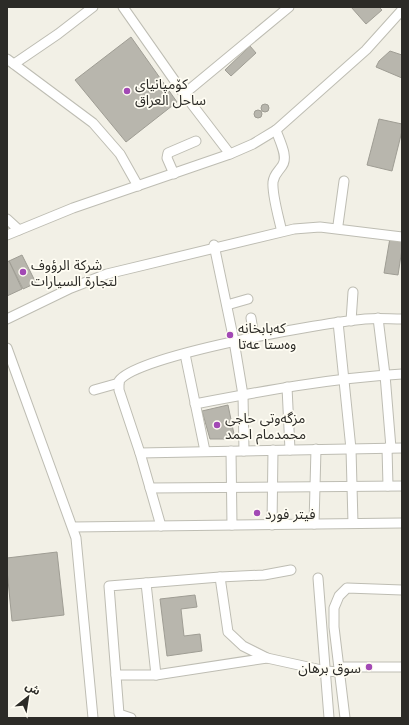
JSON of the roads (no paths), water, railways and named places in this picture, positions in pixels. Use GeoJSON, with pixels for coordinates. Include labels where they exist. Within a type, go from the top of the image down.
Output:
{"type":"FeatureCollection","features":[{"type":"Feature","properties":{"kind":"street"},"geometry":{"type":"LineString","coordinates":[[93,7],[58,34],[10,62],[93,123],[120,154],[138,186]]}},
{"type":"Feature","properties":{"kind":"street"},"geometry":{"type":"LineString","coordinates":[[123,7],[184,94],[230,154]]}},
{"type":"Feature","properties":{"kind":"street"},"geometry":{"type":"LineString","coordinates":[[184,94],[289,7]]}},
{"type":"Feature","properties":{"kind":"street"},"geometry":{"type":"LineString","coordinates":[[7,235],[73,208],[174,174],[253,144],[276,130],[366,50],[402,10]]}},
{"type":"Feature","properties":{"kind":"street"},"geometry":{"type":"LineString","coordinates":[[276,130],[285,156],[282,166],[276,172],[273,184],[278,230]]}},
{"type":"Feature","properties":{"kind":"street"},"geometry":{"type":"LineString","coordinates":[[174,174],[167,158],[168,153],[196,141]]}},
{"type":"Feature","properties":{"kind":"street"},"geometry":{"type":"LineString","coordinates":[[340,226],[344,181]]}},
{"type":"Feature","properties":{"kind":"street"},"geometry":{"type":"LineString","coordinates":[[7,219],[19,230]]}},
{"type":"Feature","properties":{"kind":"street"},"geometry":{"type":"LineString","coordinates":[[340,226],[402,238]]}},
{"type":"Feature","properties":{"kind":"street"},"geometry":{"type":"LineString","coordinates":[[7,313],[81,278],[215,247],[278,230],[340,226],[402,234]]}},
{"type":"Feature","properties":{"kind":"street"},"geometry":{"type":"LineString","coordinates":[[215,247],[243,395],[244,451]]}},
{"type":"Feature","properties":{"kind":"street"},"geometry":{"type":"LineString","coordinates":[[7,319],[106,272]]}},
{"type":"Feature","properties":{"kind":"street"},"geometry":{"type":"LineString","coordinates":[[351,321],[353,292]]}},
{"type":"Feature","properties":{"kind":"street"},"geometry":{"type":"LineString","coordinates":[[227,305],[248,299]]}},
{"type":"Feature","properties":{"kind":"street"},"geometry":{"type":"LineString","coordinates":[[251,318],[254,337]]}},
{"type":"Feature","properties":{"kind":"street"},"geometry":{"type":"LineString","coordinates":[[378,318],[385,375],[389,448],[388,486]]}},
{"type":"Feature","properties":{"kind":"street"},"geometry":{"type":"LineString","coordinates":[[161,526],[140,453],[119,390],[119,383],[124,376],[160,361],[234,341],[338,322],[378,318],[402,319]]}},
{"type":"Feature","properties":{"kind":"street"},"geometry":{"type":"LineString","coordinates":[[338,322],[351,449],[353,523]]}},
{"type":"Feature","properties":{"kind":"street"},"geometry":{"type":"LineString","coordinates":[[7,348],[76,538],[93,718]]}},
{"type":"Feature","properties":{"kind":"street"},"geometry":{"type":"LineString","coordinates":[[185,354],[205,451]]}},
{"type":"Feature","properties":{"kind":"street"},"geometry":{"type":"LineString","coordinates":[[195,404],[287,387],[344,379],[402,374]]}},
{"type":"Feature","properties":{"kind":"street"},"geometry":{"type":"LineString","coordinates":[[94,390],[119,383]]}},
{"type":"Feature","properties":{"kind":"street"},"geometry":{"type":"LineString","coordinates":[[287,387],[290,450]]}},
{"type":"Feature","properties":{"kind":"street"},"geometry":{"type":"LineString","coordinates":[[140,453],[402,448]]}},
{"type":"Feature","properties":{"kind":"street"},"geometry":{"type":"LineString","coordinates":[[314,524],[316,449]]}},
{"type":"Feature","properties":{"kind":"street"},"geometry":{"type":"LineString","coordinates":[[272,524],[274,487],[273,450]]}},
{"type":"Feature","properties":{"kind":"street"},"geometry":{"type":"LineString","coordinates":[[232,451],[232,525]]}},
{"type":"Feature","properties":{"kind":"street"},"geometry":{"type":"LineString","coordinates":[[150,488],[402,486]]}},
{"type":"Feature","properties":{"kind":"street"},"geometry":{"type":"LineString","coordinates":[[73,527],[402,523]]}},
{"type":"Feature","properties":{"kind":"street"},"geometry":{"type":"LineString","coordinates":[[131,718],[119,714],[109,586],[264,574],[291,570]]}},
{"type":"Feature","properties":{"kind":"street"},"geometry":{"type":"LineString","coordinates":[[220,577],[228,632],[243,646],[266,658],[326,671],[340,669],[402,667]]}},
{"type":"Feature","properties":{"kind":"street"},"geometry":{"type":"LineString","coordinates":[[318,578],[329,718]]}},
{"type":"Feature","properties":{"kind":"street"},"geometry":{"type":"LineString","coordinates":[[146,583],[156,675]]}},
{"type":"Feature","properties":{"kind":"street"},"geometry":{"type":"LineString","coordinates":[[345,718],[334,627],[334,608],[338,596],[347,588],[402,590]]}},
{"type":"Feature","properties":{"kind":"street"},"geometry":{"type":"LineString","coordinates":[[116,675],[156,675],[266,658]]}},
{"type":"Feature","properties":{"kind":"place","name":"کۆمپانیای ساحل العراق"},"geometry":{"type":"Point","coordinates":[127,91]}},
{"type":"Feature","properties":{"kind":"place","name":"شركة الرؤوف لتجارة السيارات"},"geometry":{"type":"Point","coordinates":[23,272]}},
{"type":"Feature","properties":{"kind":"place","name":"کەبابخانە وەستا عەتا"},"geometry":{"type":"Point","coordinates":[230,335]}},
{"type":"Feature","properties":{"kind":"place","name":"مزگەوتی حاجی محمدمام احمد"},"geometry":{"type":"Point","coordinates":[217,425]}},
{"type":"Feature","properties":{"kind":"place","name":"فيتر فورد"},"geometry":{"type":"Point","coordinates":[257,513]}},
{"type":"Feature","properties":{"kind":"place","name":"سوق برهان"},"geometry":{"type":"Point","coordinates":[369,667]}}]}
